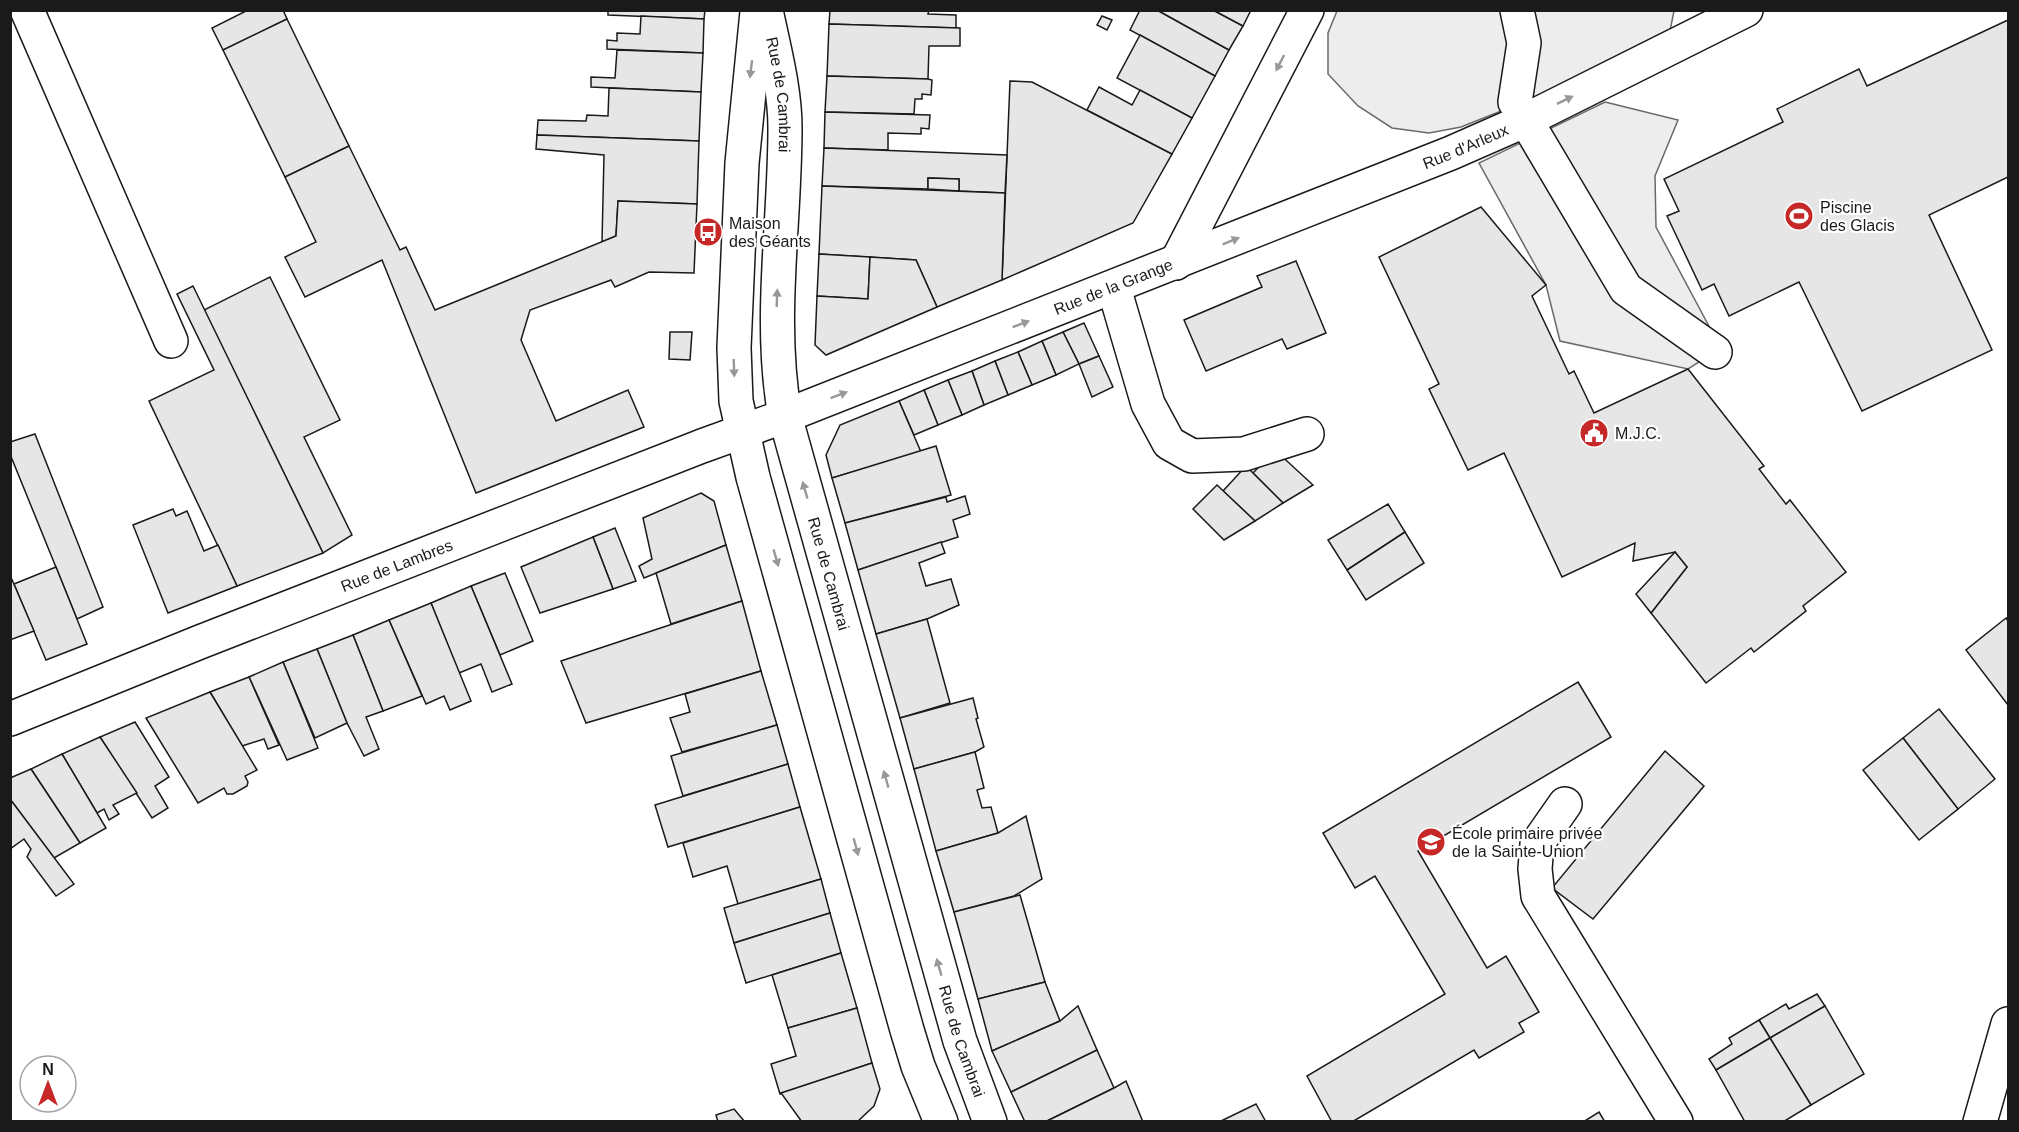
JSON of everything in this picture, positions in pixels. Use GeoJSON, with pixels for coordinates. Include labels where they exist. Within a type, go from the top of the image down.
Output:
{"type":"FeatureCollection","features":[{"type":"Feature","properties":{"kind":"street"},"geometry":{"type":"LineString","coordinates":[[27,10],[171,340]]}},
{"type":"Feature","properties":{"kind":"street","name":"Rue de Cambrai"},"geometry":{"type":"LineString","coordinates":[[758,10],[742,163],[734,322],[735,392],[742,432],[907,1030],[921,1075],[941,1122]]}},
{"type":"Feature","properties":{"kind":"street","name":"Rue de Cambrai"},"geometry":{"type":"LineString","coordinates":[[766,10],[779,76],[785,128],[776,326],[778,369],[785,416],[960,1041],[977,1118]]}},
{"type":"Feature","properties":{"kind":"street","name":"Rue de la Grange"},"geometry":{"type":"LineString","coordinates":[[785,416],[1176,263],[1307,10]]}},
{"type":"Feature","properties":{"kind":"street"},"geometry":{"type":"LineString","coordinates":[[1517,10],[1524,43],[1515,102],[1626,289],[1715,352]]}},
{"type":"Feature","properties":{"kind":"street","name":"Rue d'Arleux"},"geometry":{"type":"LineString","coordinates":[[1176,263],[1451,153],[1526,120],[1746,10]]}},
{"type":"Feature","properties":{"kind":"street"},"geometry":{"type":"LineString","coordinates":[[1113,288],[1148,404],[1169,442],[1192,456],[1244,454],[1307,434]]}},
{"type":"Feature","properties":{"kind":"street","name":"Rue de Lambres"},"geometry":{"type":"LineString","coordinates":[[10,719],[200,642],[785,416]]}},
{"type":"Feature","properties":{"kind":"street"},"geometry":{"type":"LineString","coordinates":[[1565,804],[1537,844],[1535,869],[1538,896],[1676,1122]]}},
{"type":"Feature","properties":{"kind":"street"},"geometry":{"type":"LineString","coordinates":[[1980,1122],[2008,1024]]}},
{"type":"Feature","properties":{"kind":"shaded area"},"geometry":{"type":"Polygon","coordinates":[[[1337,11],[1674,11],[1670,31],[1531,99],[1461,127],[1429,133],[1392,128],[1358,106],[1328,74],[1328,33],[1337,11]]]}},
{"type":"Feature","properties":{"kind":"shaded area"},"geometry":{"type":"Polygon","coordinates":[[[1605,102],[1678,120],[1655,176],[1656,227],[1711,330],[1715,352],[1688,369],[1560,341],[1546,285],[1479,163],[1605,102]]]}},
{"type":"Feature","properties":{"kind":"building"},"geometry":{"type":"Polygon","coordinates":[[[248,10],[283,10],[287,19],[223,50],[212,28],[248,10]]]}},
{"type":"Feature","properties":{"kind":"building"},"geometry":{"type":"Polygon","coordinates":[[[608,10],[705,10],[704,19],[608,15],[608,10]]]}},
{"type":"Feature","properties":{"kind":"building"},"geometry":{"type":"Polygon","coordinates":[[[830,10],[929,10],[928,14],[956,15],[956,28],[829,24],[830,10]]]}},
{"type":"Feature","properties":{"kind":"building"},"geometry":{"type":"Polygon","coordinates":[[[1140,10],[1157,10],[1229,50],[1215,76],[1130,30],[1140,10]]]}},
{"type":"Feature","properties":{"kind":"building"},"geometry":{"type":"Polygon","coordinates":[[[1157,10],[1213,10],[1243,26],[1229,50],[1157,10]]]}},
{"type":"Feature","properties":{"kind":"building"},"geometry":{"type":"Polygon","coordinates":[[[1213,10],[1251,10],[1243,26],[1213,10]]]}},
{"type":"Feature","properties":{"kind":"building"},"geometry":{"type":"Polygon","coordinates":[[[641,16],[704,19],[703,53],[607,49],[607,40],[617,41],[617,33],[640,34],[641,16]]]}},
{"type":"Feature","properties":{"kind":"building"},"geometry":{"type":"Polygon","coordinates":[[[1102,16],[1112,20],[1107,30],[1097,25],[1102,16]]]}},
{"type":"Feature","properties":{"kind":"building"},"geometry":{"type":"Polygon","coordinates":[[[287,19],[349,146],[285,177],[223,50],[287,19]]]}},
{"type":"Feature","properties":{"kind":"building","name":"Piscine des Glacis"},"geometry":{"type":"Polygon","coordinates":[[[2008,20],[2008,177],[1929,215],[1992,350],[1862,411],[1799,282],[1729,316],[1714,284],[1702,290],[1667,216],[1679,211],[1664,179],[1783,122],[1777,109],[1859,69],[1867,86],[2008,20]]]}},
{"type":"Feature","properties":{"kind":"building"},"geometry":{"type":"Polygon","coordinates":[[[829,24],[960,28],[960,46],[929,46],[928,79],[827,76],[829,24]]]}},
{"type":"Feature","properties":{"kind":"building"},"geometry":{"type":"Polygon","coordinates":[[[1140,35],[1215,76],[1192,118],[1117,78],[1140,35]]]}},
{"type":"Feature","properties":{"kind":"building"},"geometry":{"type":"Polygon","coordinates":[[[617,50],[703,53],[701,92],[591,87],[591,77],[615,78],[617,50]]]}},
{"type":"Feature","properties":{"kind":"building"},"geometry":{"type":"Polygon","coordinates":[[[827,76],[928,79],[932,80],[931,95],[922,94],[922,99],[915,99],[914,114],[825,112],[827,76]]]}},
{"type":"Feature","properties":{"kind":"building"},"geometry":{"type":"Polygon","coordinates":[[[1010,81],[1032,82],[1172,154],[1133,223],[1002,280],[1010,81]]]}},
{"type":"Feature","properties":{"kind":"building"},"geometry":{"type":"Polygon","coordinates":[[[1099,87],[1132,105],[1140,90],[1192,118],[1172,154],[1087,110],[1099,87]]]}},
{"type":"Feature","properties":{"kind":"building"},"geometry":{"type":"Polygon","coordinates":[[[609,88],[701,92],[699,141],[537,135],[538,120],[586,121],[587,115],[608,116],[609,88]]]}},
{"type":"Feature","properties":{"kind":"building"},"geometry":{"type":"Polygon","coordinates":[[[825,112],[930,115],[929,129],[921,128],[921,134],[888,133],[888,150],[824,148],[825,112]]]}},
{"type":"Feature","properties":{"kind":"building"},"geometry":{"type":"Polygon","coordinates":[[[537,135],[699,141],[697,204],[618,201],[616,236],[602,242],[604,155],[536,149],[537,135]]]}},
{"type":"Feature","properties":{"kind":"building"},"geometry":{"type":"Polygon","coordinates":[[[349,146],[400,250],[406,247],[435,310],[616,236],[618,201],[697,204],[694,273],[649,272],[615,287],[611,280],[530,310],[521,340],[556,421],[628,390],[644,427],[476,493],[382,260],[305,297],[285,257],[316,242],[285,177],[349,146]]]}},
{"type":"Feature","properties":{"kind":"building"},"geometry":{"type":"Polygon","coordinates":[[[824,148],[1007,155],[1005,193],[959,191],[959,179],[928,178],[928,189],[822,186],[824,148]]]}},
{"type":"Feature","properties":{"kind":"building"},"geometry":{"type":"Polygon","coordinates":[[[928,178],[959,179],[959,191],[928,189],[928,178]]]}},
{"type":"Feature","properties":{"kind":"building"},"geometry":{"type":"Polygon","coordinates":[[[822,186],[1005,193],[1002,280],[937,307],[916,260],[819,254],[822,186]]]}},
{"type":"Feature","properties":{"kind":"building","name":"M.J.C."},"geometry":{"type":"Polygon","coordinates":[[[1481,207],[1546,285],[1532,296],[1569,374],[1574,371],[1594,413],[1688,369],[1764,466],[1759,469],[1786,504],[1790,500],[1846,572],[1803,606],[1806,611],[1754,652],[1751,648],[1706,683],[1651,613],[1687,567],[1675,552],[1633,561],[1635,543],[1562,577],[1504,453],[1468,470],[1429,389],[1439,384],[1379,257],[1481,207]]]}},
{"type":"Feature","properties":{"kind":"building"},"geometry":{"type":"Polygon","coordinates":[[[819,254],[870,257],[868,299],[817,296],[819,254]]]}},
{"type":"Feature","properties":{"kind":"building"},"geometry":{"type":"Polygon","coordinates":[[[870,257],[916,260],[937,307],[826,355],[815,345],[817,296],[868,299],[870,257]]]}},
{"type":"Feature","properties":{"kind":"building"},"geometry":{"type":"Polygon","coordinates":[[[1296,261],[1326,333],[1287,349],[1282,339],[1206,371],[1184,320],[1262,287],[1257,276],[1296,261]]]}},
{"type":"Feature","properties":{"kind":"building"},"geometry":{"type":"Polygon","coordinates":[[[270,277],[340,420],[304,437],[352,535],[323,553],[204,310],[270,277]]]}},
{"type":"Feature","properties":{"kind":"building"},"geometry":{"type":"Polygon","coordinates":[[[193,286],[323,553],[237,586],[149,401],[214,370],[177,294],[193,286]]]}},
{"type":"Feature","properties":{"kind":"building"},"geometry":{"type":"Polygon","coordinates":[[[1084,323],[1099,356],[1079,364],[1063,332],[1084,323]]]}},
{"type":"Feature","properties":{"kind":"building"},"geometry":{"type":"Polygon","coordinates":[[[670,332],[692,332],[690,360],[669,359],[670,332]]]}},
{"type":"Feature","properties":{"kind":"building"},"geometry":{"type":"Polygon","coordinates":[[[1063,332],[1079,364],[1056,375],[1042,341],[1063,332]]]}},
{"type":"Feature","properties":{"kind":"building"},"geometry":{"type":"Polygon","coordinates":[[[1042,341],[1056,375],[1032,385],[1018,352],[1042,341]]]}},
{"type":"Feature","properties":{"kind":"building"},"geometry":{"type":"Polygon","coordinates":[[[1018,352],[1032,385],[1008,395],[995,361],[1018,352]]]}},
{"type":"Feature","properties":{"kind":"building"},"geometry":{"type":"Polygon","coordinates":[[[1099,356],[1113,387],[1092,397],[1079,364],[1099,356]]]}},
{"type":"Feature","properties":{"kind":"building"},"geometry":{"type":"Polygon","coordinates":[[[995,361],[1008,395],[984,405],[972,371],[995,361]]]}},
{"type":"Feature","properties":{"kind":"building"},"geometry":{"type":"Polygon","coordinates":[[[972,371],[984,405],[962,415],[948,380],[972,371]]]}},
{"type":"Feature","properties":{"kind":"building"},"geometry":{"type":"Polygon","coordinates":[[[948,380],[962,415],[938,425],[924,390],[948,380]]]}},
{"type":"Feature","properties":{"kind":"building"},"geometry":{"type":"Polygon","coordinates":[[[924,390],[938,425],[914,435],[899,401],[924,390]]]}},
{"type":"Feature","properties":{"kind":"building"},"geometry":{"type":"Polygon","coordinates":[[[899,401],[921,452],[832,478],[826,455],[840,425],[899,401]]]}},
{"type":"Feature","properties":{"kind":"building"},"geometry":{"type":"Polygon","coordinates":[[[35,434],[103,607],[77,619],[10,454],[10,442],[35,434]]]}},
{"type":"Feature","properties":{"kind":"building"},"geometry":{"type":"Polygon","coordinates":[[[936,446],[951,495],[845,523],[832,478],[936,446]]]}},
{"type":"Feature","properties":{"kind":"building"},"geometry":{"type":"Polygon","coordinates":[[[1275,450],[1313,485],[1283,503],[1253,473],[1275,450]]]}},
{"type":"Feature","properties":{"kind":"building"},"geometry":{"type":"Polygon","coordinates":[[[1246,466],[1283,503],[1255,521],[1223,491],[1246,466]]]}},
{"type":"Feature","properties":{"kind":"building"},"geometry":{"type":"Polygon","coordinates":[[[1217,485],[1255,521],[1224,540],[1193,509],[1217,485]]]}},
{"type":"Feature","properties":{"kind":"building"},"geometry":{"type":"Polygon","coordinates":[[[701,493],[714,501],[726,545],[644,578],[639,566],[652,559],[643,518],[701,493]]]}},
{"type":"Feature","properties":{"kind":"building"},"geometry":{"type":"Polygon","coordinates":[[[965,496],[970,514],[953,520],[958,537],[858,570],[845,523],[946,497],[947,502],[965,496]]]}},
{"type":"Feature","properties":{"kind":"building"},"geometry":{"type":"Polygon","coordinates":[[[1388,504],[1405,532],[1347,570],[1328,540],[1388,504]]]}},
{"type":"Feature","properties":{"kind":"building"},"geometry":{"type":"Polygon","coordinates":[[[173,509],[176,516],[187,511],[204,551],[218,545],[237,586],[168,613],[133,525],[173,509]]]}},
{"type":"Feature","properties":{"kind":"building"},"geometry":{"type":"Polygon","coordinates":[[[615,528],[636,581],[613,589],[593,537],[615,528]]]}},
{"type":"Feature","properties":{"kind":"building"},"geometry":{"type":"Polygon","coordinates":[[[1405,532],[1424,563],[1366,600],[1347,570],[1405,532]]]}},
{"type":"Feature","properties":{"kind":"building"},"geometry":{"type":"Polygon","coordinates":[[[593,537],[613,589],[540,613],[521,567],[593,537]]]}},
{"type":"Feature","properties":{"kind":"building"},"geometry":{"type":"Polygon","coordinates":[[[941,542],[945,553],[919,563],[926,586],[951,579],[959,605],[927,619],[876,634],[858,570],[941,542]]]}},
{"type":"Feature","properties":{"kind":"building"},"geometry":{"type":"Polygon","coordinates":[[[726,545],[742,601],[671,624],[656,573],[726,545]]]}},
{"type":"Feature","properties":{"kind":"building"},"geometry":{"type":"Polygon","coordinates":[[[1675,552],[1687,567],[1651,613],[1636,594],[1675,552]]]}},
{"type":"Feature","properties":{"kind":"building"},"geometry":{"type":"Polygon","coordinates":[[[56,567],[87,644],[46,660],[14,584],[56,567]]]}},
{"type":"Feature","properties":{"kind":"building"},"geometry":{"type":"Polygon","coordinates":[[[505,573],[533,641],[500,655],[471,586],[505,573]]]}},
{"type":"Feature","properties":{"kind":"building"},"geometry":{"type":"Polygon","coordinates":[[[10,575],[34,631],[10,640],[10,575]]]}},
{"type":"Feature","properties":{"kind":"building"},"geometry":{"type":"Polygon","coordinates":[[[471,586],[512,684],[492,692],[481,664],[459,673],[431,603],[471,586]]]}},
{"type":"Feature","properties":{"kind":"building"},"geometry":{"type":"Polygon","coordinates":[[[742,601],[761,671],[586,723],[561,661],[742,601]]]}},
{"type":"Feature","properties":{"kind":"building"},"geometry":{"type":"Polygon","coordinates":[[[431,603],[471,701],[450,710],[444,696],[426,704],[389,620],[431,603]]]}},
{"type":"Feature","properties":{"kind":"building"},"geometry":{"type":"Polygon","coordinates":[[[2006,618],[2008,621],[2008,705],[1966,650],[2006,618]]]}},
{"type":"Feature","properties":{"kind":"building"},"geometry":{"type":"Polygon","coordinates":[[[927,619],[950,703],[900,718],[876,634],[927,619]]]}},
{"type":"Feature","properties":{"kind":"building"},"geometry":{"type":"Polygon","coordinates":[[[389,620],[422,696],[383,711],[353,635],[389,620]]]}},
{"type":"Feature","properties":{"kind":"building"},"geometry":{"type":"Polygon","coordinates":[[[353,635],[383,711],[366,717],[379,749],[364,756],[347,723],[317,649],[353,635]]]}},
{"type":"Feature","properties":{"kind":"building"},"geometry":{"type":"Polygon","coordinates":[[[317,649],[347,723],[315,738],[283,662],[317,649]]]}},
{"type":"Feature","properties":{"kind":"building"},"geometry":{"type":"Polygon","coordinates":[[[283,662],[318,748],[287,760],[249,677],[283,662]]]}},
{"type":"Feature","properties":{"kind":"building"},"geometry":{"type":"Polygon","coordinates":[[[761,671],[777,725],[682,752],[670,718],[690,712],[685,694],[761,671]]]}},
{"type":"Feature","properties":{"kind":"building"},"geometry":{"type":"Polygon","coordinates":[[[249,677],[279,745],[268,749],[264,739],[242,746],[210,692],[249,677]]]}},
{"type":"Feature","properties":{"kind":"building"},"geometry":{"type":"Polygon","coordinates":[[[1578,682],[1611,737],[1418,851],[1487,968],[1506,956],[1539,1012],[1519,1023],[1524,1032],[1479,1058],[1474,1050],[1352,1122],[1332,1122],[1307,1076],[1445,994],[1375,876],[1355,888],[1323,833],[1578,682]]]}},
{"type":"Feature","properties":{"kind":"building"},"geometry":{"type":"Polygon","coordinates":[[[210,692],[257,770],[245,776],[247,786],[233,794],[227,794],[224,788],[198,803],[146,718],[210,692]]]}},
{"type":"Feature","properties":{"kind":"building"},"geometry":{"type":"Polygon","coordinates":[[[973,698],[984,747],[975,752],[914,769],[900,718],[973,698]]]}},
{"type":"Feature","properties":{"kind":"building"},"geometry":{"type":"Polygon","coordinates":[[[1939,709],[1995,779],[1958,809],[1903,738],[1939,709]]]}},
{"type":"Feature","properties":{"kind":"building"},"geometry":{"type":"Polygon","coordinates":[[[135,722],[169,777],[155,786],[168,808],[152,818],[100,737],[135,722]]]}},
{"type":"Feature","properties":{"kind":"building"},"geometry":{"type":"Polygon","coordinates":[[[777,725],[788,764],[683,796],[671,756],[777,725]]]}},
{"type":"Feature","properties":{"kind":"building"},"geometry":{"type":"Polygon","coordinates":[[[100,737],[137,793],[113,805],[119,814],[109,820],[104,809],[97,813],[62,754],[100,737]]]}},
{"type":"Feature","properties":{"kind":"building"},"geometry":{"type":"Polygon","coordinates":[[[1903,738],[1958,809],[1919,840],[1863,770],[1903,738]]]}},
{"type":"Feature","properties":{"kind":"building"},"geometry":{"type":"Polygon","coordinates":[[[1665,751],[1704,786],[1593,919],[1552,888],[1665,751]]]}},
{"type":"Feature","properties":{"kind":"building"},"geometry":{"type":"Polygon","coordinates":[[[975,752],[984,788],[977,790],[982,808],[991,807],[998,833],[936,851],[914,769],[975,752]]]}},
{"type":"Feature","properties":{"kind":"building"},"geometry":{"type":"Polygon","coordinates":[[[62,754],[106,828],[80,843],[31,769],[62,754]]]}},
{"type":"Feature","properties":{"kind":"building"},"geometry":{"type":"Polygon","coordinates":[[[788,764],[800,807],[668,847],[655,805],[788,764]]]}},
{"type":"Feature","properties":{"kind":"building"},"geometry":{"type":"Polygon","coordinates":[[[31,769],[80,843],[54,858],[10,799],[10,778],[31,769]]]}},
{"type":"Feature","properties":{"kind":"building"},"geometry":{"type":"Polygon","coordinates":[[[10,799],[74,884],[56,896],[27,857],[31,849],[24,839],[10,849],[10,799]]]}},
{"type":"Feature","properties":{"kind":"building"},"geometry":{"type":"Polygon","coordinates":[[[800,807],[821,879],[738,904],[727,866],[693,877],[683,843],[800,807]]]}},
{"type":"Feature","properties":{"kind":"building"},"geometry":{"type":"Polygon","coordinates":[[[1026,816],[1042,879],[1014,896],[954,912],[936,851],[998,833],[1026,816]]]}},
{"type":"Feature","properties":{"kind":"building"},"geometry":{"type":"Polygon","coordinates":[[[821,879],[830,913],[734,943],[724,908],[821,879]]]}},
{"type":"Feature","properties":{"kind":"building"},"geometry":{"type":"Polygon","coordinates":[[[1020,895],[1045,982],[978,999],[954,912],[1020,895]]]}},
{"type":"Feature","properties":{"kind":"building"},"geometry":{"type":"Polygon","coordinates":[[[830,913],[841,953],[746,983],[734,943],[830,913]]]}},
{"type":"Feature","properties":{"kind":"building"},"geometry":{"type":"Polygon","coordinates":[[[841,953],[857,1008],[788,1028],[772,975],[841,953]]]}},
{"type":"Feature","properties":{"kind":"building"},"geometry":{"type":"Polygon","coordinates":[[[1045,982],[1060,1021],[992,1051],[978,999],[1045,982]]]}},
{"type":"Feature","properties":{"kind":"building"},"geometry":{"type":"Polygon","coordinates":[[[1817,994],[1825,1006],[1770,1038],[1759,1020],[1786,1004],[1789,1009],[1817,994]]]}},
{"type":"Feature","properties":{"kind":"building"},"geometry":{"type":"Polygon","coordinates":[[[1078,1006],[1097,1050],[1011,1092],[992,1051],[1060,1021],[1078,1006]]]}},
{"type":"Feature","properties":{"kind":"building"},"geometry":{"type":"Polygon","coordinates":[[[1825,1006],[1864,1074],[1811,1105],[1770,1038],[1825,1006]]]}},
{"type":"Feature","properties":{"kind":"building"},"geometry":{"type":"Polygon","coordinates":[[[857,1008],[872,1063],[780,1094],[771,1064],[796,1056],[788,1028],[857,1008]]]}},
{"type":"Feature","properties":{"kind":"building"},"geometry":{"type":"Polygon","coordinates":[[[1759,1020],[1770,1038],[1716,1070],[1709,1059],[1732,1044],[1729,1038],[1759,1020]]]}},
{"type":"Feature","properties":{"kind":"building"},"geometry":{"type":"Polygon","coordinates":[[[1770,1038],[1811,1105],[1783,1122],[1745,1122],[1716,1070],[1770,1038]]]}},
{"type":"Feature","properties":{"kind":"building"},"geometry":{"type":"Polygon","coordinates":[[[1097,1050],[1114,1088],[1045,1122],[1025,1122],[1011,1092],[1097,1050]]]}},
{"type":"Feature","properties":{"kind":"building"},"geometry":{"type":"Polygon","coordinates":[[[872,1063],[880,1089],[874,1106],[857,1122],[802,1122],[781,1093],[872,1063]]]}},
{"type":"Feature","properties":{"kind":"building"},"geometry":{"type":"Polygon","coordinates":[[[1126,1081],[1143,1122],[1045,1122],[1114,1088],[1126,1081]]]}},
{"type":"Feature","properties":{"kind":"building"},"geometry":{"type":"Polygon","coordinates":[[[1256,1104],[1266,1122],[1219,1122],[1256,1104]]]}},
{"type":"Feature","properties":{"kind":"building"},"geometry":{"type":"Polygon","coordinates":[[[734,1109],[745,1122],[718,1122],[716,1115],[734,1109]]]}},
{"type":"Feature","properties":{"kind":"building"},"geometry":{"type":"Polygon","coordinates":[[[1599,1112],[1605,1122],[1583,1122],[1599,1112]]]}},
{"type":"Feature","properties":{"kind":"place","name":"Piscine des Glacis"},"geometry":{"type":"Point","coordinates":[1799,216]}},
{"type":"Feature","properties":{"kind":"place","name":"Maison des Géants"},"geometry":{"type":"Point","coordinates":[708,232]}},
{"type":"Feature","properties":{"kind":"place","name":"M.J.C."},"geometry":{"type":"Point","coordinates":[1594,433]}},
{"type":"Feature","properties":{"kind":"place","name":"École primaire privée de la Sainte-Union"},"geometry":{"type":"Point","coordinates":[1431,842]}}]}
